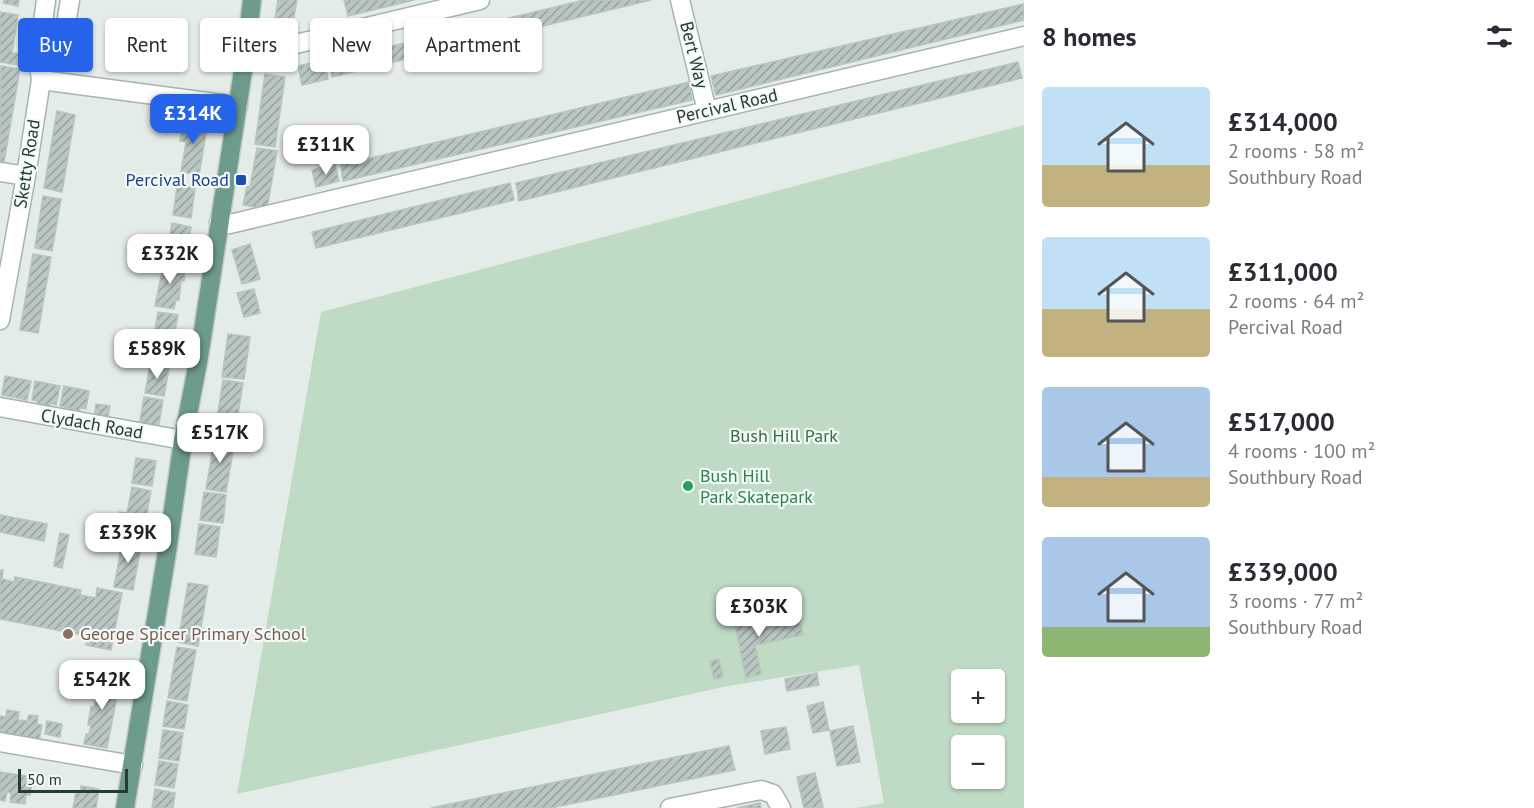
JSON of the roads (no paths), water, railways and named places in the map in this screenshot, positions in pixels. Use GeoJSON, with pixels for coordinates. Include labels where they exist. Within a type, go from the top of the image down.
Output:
{"type":"FeatureCollection","features":[{"type":"Feature","properties":{"kind":"main road"},"geometry":{"type":"LineString","coordinates":[[250,18],[252,0]]}},
{"type":"Feature","properties":{"kind":"main road"},"geometry":{"type":"LineString","coordinates":[[125,808],[168,552],[183,440],[199,357],[243,72]]}},
{"type":"Feature","properties":{"kind":"street","name":"Sketty Road"},"geometry":{"type":"LineString","coordinates":[[0,320],[41,80],[38,59],[46,0]]}},
{"type":"Feature","properties":{"kind":"street"},"geometry":{"type":"LineString","coordinates":[[298,43],[480,0]]}},
{"type":"Feature","properties":{"kind":"street","name":"Bert Way"},"geometry":{"type":"LineString","coordinates":[[680,0],[707,111]]}},
{"type":"Feature","properties":{"kind":"street"},"geometry":{"type":"LineString","coordinates":[[67,18],[70,1]]}},
{"type":"Feature","properties":{"kind":"street","name":"Percival Road"},"geometry":{"type":"LineString","coordinates":[[219,222],[230,224],[1024,36]]}},
{"type":"Feature","properties":{"kind":"street"},"geometry":{"type":"LineString","coordinates":[[41,80],[238,106]]}},
{"type":"Feature","properties":{"kind":"street"},"geometry":{"type":"LineString","coordinates":[[0,172],[26,176]]}},
{"type":"Feature","properties":{"kind":"street","name":"Clydach Road"},"geometry":{"type":"LineString","coordinates":[[0,407],[183,440]]}},
{"type":"Feature","properties":{"kind":"street"},"geometry":{"type":"LineString","coordinates":[[0,742],[133,765]]}},
{"type":"Feature","properties":{"kind":"street"},"geometry":{"type":"LineString","coordinates":[[670,808],[761,790],[777,801]]}},
{"type":"Feature","properties":{"kind":"place","name":"Percival Road"},"geometry":{"type":"Point","coordinates":[241,180]}},
{"type":"Feature","properties":{"kind":"place","name":"Bush Hill Park Skatepark"},"geometry":{"type":"Point","coordinates":[688,486]}},
{"type":"Feature","properties":{"kind":"place","name":"George Spicer Primary School"},"geometry":{"type":"Point","coordinates":[68,634]}},
{"type":"Feature","properties":{"kind":"park label","name":"Bush Hill Park"},"geometry":{"type":"Point","coordinates":[784,436]}}]}
